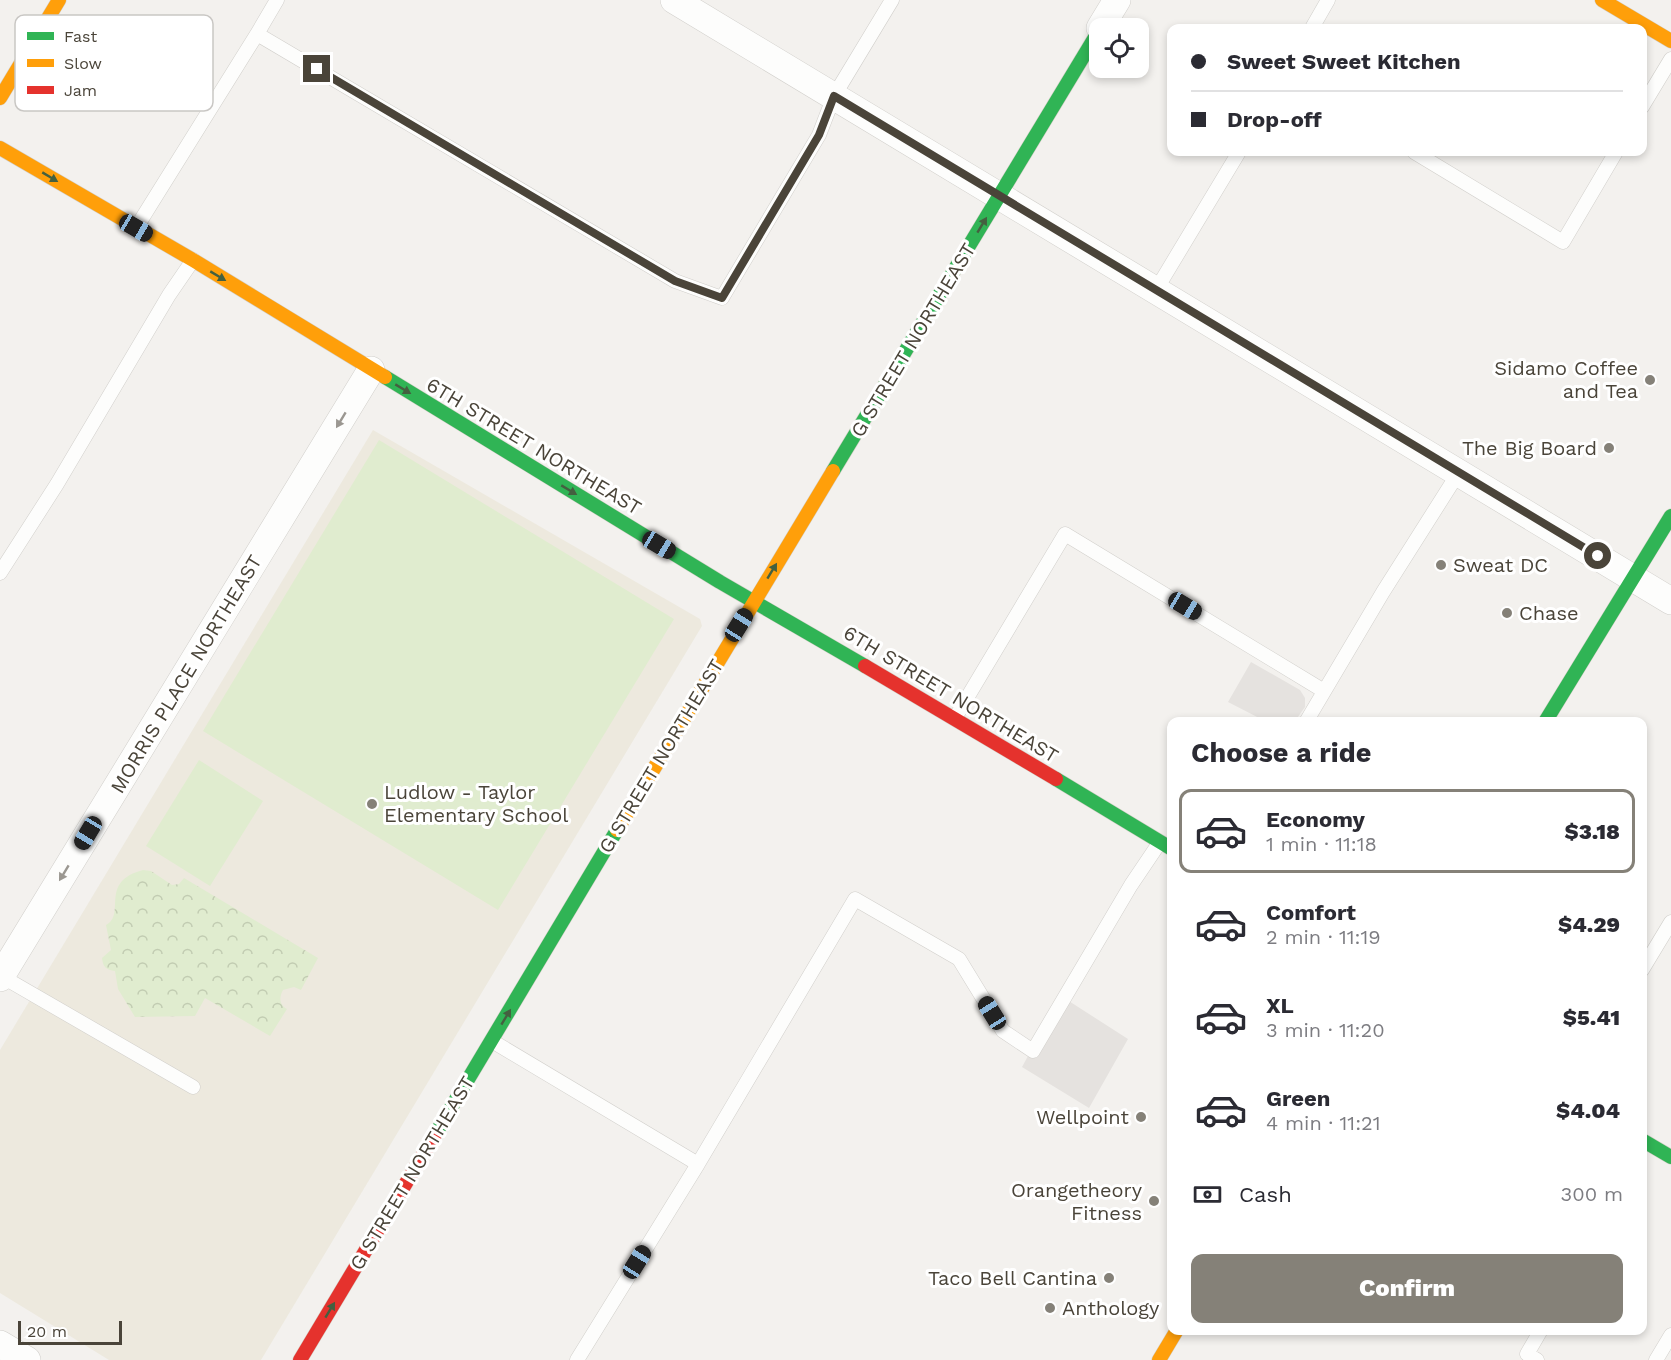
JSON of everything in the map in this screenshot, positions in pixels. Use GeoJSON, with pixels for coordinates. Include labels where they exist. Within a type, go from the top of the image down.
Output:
{"type":"FeatureCollection","features":[{"type":"Feature","properties":{"kind":"street"},"geometry":{"type":"LineString","coordinates":[[49,15],[58,0]]}},
{"type":"Feature","properties":{"kind":"street"},"geometry":{"type":"LineString","coordinates":[[674,0],[1671,601]]}},
{"type":"Feature","properties":{"kind":"street","name":"G STREET NORTHEAST"},"geometry":{"type":"LineString","coordinates":[[1106,18],[1117,0]]}},
{"type":"Feature","properties":{"kind":"street"},"geometry":{"type":"LineString","coordinates":[[1602,0],[1641,24]]}},
{"type":"Feature","properties":{"kind":"street"},"geometry":{"type":"LineString","coordinates":[[1647,27],[1671,42]]}},
{"type":"Feature","properties":{"kind":"street","name":"G STREET NORTHEAST"},"geometry":{"type":"LineString","coordinates":[[300,1360],[754,601],[1089,47]]}},
{"type":"Feature","properties":{"kind":"street"},"geometry":{"type":"LineString","coordinates":[[0,98],[15,73]]}},
{"type":"Feature","properties":{"kind":"street","name":"6TH STREET NORTHEAST"},"geometry":{"type":"LineString","coordinates":[[0,148],[193,260],[754,601],[1166,845]]}},
{"type":"Feature","properties":{"kind":"street","name":"MORRIS PLACE NORTHEAST"},"geometry":{"type":"LineString","coordinates":[[1,977],[371,370]]}},
{"type":"Feature","properties":{"kind":"street"},"geometry":{"type":"LineString","coordinates":[[1548,717],[1671,516]]}},
{"type":"Feature","properties":{"kind":"street"},"geometry":{"type":"LineString","coordinates":[[1648,1143],[1671,1157]]}},
{"type":"Feature","properties":{"kind":"street"},"geometry":{"type":"LineString","coordinates":[[1159,1360],[1174,1335]]}},
{"type":"Feature","properties":{"kind":"street"},"geometry":{"type":"LineString","coordinates":[[0,1344],[27,1360]]}},
{"type":"Feature","properties":{"kind":"lane"},"geometry":{"type":"LineString","coordinates":[[213,105],[277,0]]}},
{"type":"Feature","properties":{"kind":"lane"},"geometry":{"type":"LineString","coordinates":[[257,34],[675,281],[722,298],[819,135],[834,96],[892,0]]}},
{"type":"Feature","properties":{"kind":"lane"},"geometry":{"type":"LineString","coordinates":[[1314,24],[1328,0]]}},
{"type":"Feature","properties":{"kind":"lane"},"geometry":{"type":"LineString","coordinates":[[1647,99],[1671,59]]}},
{"type":"Feature","properties":{"kind":"lane"},"geometry":{"type":"LineString","coordinates":[[136,228],[209,111]]}},
{"type":"Feature","properties":{"kind":"lane"},"geometry":{"type":"LineString","coordinates":[[1156,290],[1237,156]]}},
{"type":"Feature","properties":{"kind":"lane"},"geometry":{"type":"LineString","coordinates":[[1421,156],[1563,242],[1614,156]]}},
{"type":"Feature","properties":{"kind":"lane"},"geometry":{"type":"LineString","coordinates":[[0,573],[57,484],[169,295],[193,260]]}},
{"type":"Feature","properties":{"kind":"lane"},"geometry":{"type":"LineString","coordinates":[[1309,717],[1383,592],[1459,472]]}},
{"type":"Feature","properties":{"kind":"lane"},"geometry":{"type":"LineString","coordinates":[[955,718],[1065,534],[1324,691]]}},
{"type":"Feature","properties":{"kind":"lane"},"geometry":{"type":"LineString","coordinates":[[577,1360],[698,1164],[855,899],[959,959],[1004,1031],[1033,1051],[1131,885],[1166,845]]}},
{"type":"Feature","properties":{"kind":"lane"},"geometry":{"type":"LineString","coordinates":[[1647,962],[1671,922]]}},
{"type":"Feature","properties":{"kind":"lane"},"geometry":{"type":"LineString","coordinates":[[1,977],[193,1088]]}},
{"type":"Feature","properties":{"kind":"lane"},"geometry":{"type":"LineString","coordinates":[[492,1041],[698,1164]]}},
{"type":"Feature","properties":{"kind":"lane"},"geometry":{"type":"LineString","coordinates":[[1538,1335],[1527,1353],[1538,1360]]}},
{"type":"Feature","properties":{"kind":"lane"},"geometry":{"type":"LineString","coordinates":[[1656,1360],[1671,1335]]}},
{"type":"Feature","properties":{"kind":"shaded area","name":"Ludlow - Taylor Elementary School"},"geometry":{"type":"Polygon","coordinates":[[[373,430],[700,619],[702,626],[261,1360],[109,1360],[0,1293],[0,1050],[373,430]]]}},
{"type":"Feature","properties":{"kind":"shaded area"},"geometry":{"type":"Polygon","coordinates":[[[1251,662],[1300,690],[1305,698],[1305,707],[1298,717],[1257,717],[1228,702],[1251,662]]]}},
{"type":"Feature","properties":{"kind":"shaded area"},"geometry":{"type":"Polygon","coordinates":[[[1061,996],[1128,1039],[1089,1108],[1022,1067],[1061,996]]]}},
{"type":"Feature","properties":{"kind":"green space"},"geometry":{"type":"Polygon","coordinates":[[[379,440],[674,619],[498,910],[203,731],[379,440]]]}},
{"type":"Feature","properties":{"kind":"green space"},"geometry":{"type":"Polygon","coordinates":[[[199,760],[263,801],[210,886],[146,846],[199,760]]]}},
{"type":"Feature","properties":{"kind":"green space"},"geometry":{"type":"Polygon","coordinates":[[[143,870],[151,871],[172,885],[179,884],[184,878],[318,958],[301,990],[294,987],[283,990],[280,1001],[287,1009],[270,1036],[205,998],[195,1016],[135,1017],[118,989],[115,971],[106,968],[102,958],[111,950],[106,925],[112,920],[117,890],[121,882],[129,875],[143,870]]]}},
{"type":"Feature","properties":{"kind":"traffic: fast"},"geometry":{"type":"LineString","coordinates":[[833,471],[1089,47]]}},
{"type":"Feature","properties":{"kind":"traffic: fast"},"geometry":{"type":"LineString","coordinates":[[385,377],[720,582],[865,666]]}},
{"type":"Feature","properties":{"kind":"traffic: fast"},"geometry":{"type":"LineString","coordinates":[[1548,717],[1671,516]]}},
{"type":"Feature","properties":{"kind":"traffic: fast"},"geometry":{"type":"LineString","coordinates":[[1056,779],[1167,846]]}},
{"type":"Feature","properties":{"kind":"traffic: fast"},"geometry":{"type":"LineString","coordinates":[[436,1133],[617,830]]}},
{"type":"Feature","properties":{"kind":"traffic: fast"},"geometry":{"type":"LineString","coordinates":[[1647,1143],[1671,1157]]}},
{"type":"Feature","properties":{"kind":"traffic: slow"},"geometry":{"type":"LineString","coordinates":[[50,15],[59,0]]}},
{"type":"Feature","properties":{"kind":"traffic: slow"},"geometry":{"type":"LineString","coordinates":[[1602,0],[1642,24]]}},
{"type":"Feature","properties":{"kind":"traffic: slow"},"geometry":{"type":"LineString","coordinates":[[1647,27],[1671,41]]}},
{"type":"Feature","properties":{"kind":"traffic: slow"},"geometry":{"type":"LineString","coordinates":[[0,98],[15,73]]}},
{"type":"Feature","properties":{"kind":"traffic: slow"},"geometry":{"type":"LineString","coordinates":[[0,148],[193,260],[385,377]]}},
{"type":"Feature","properties":{"kind":"traffic: slow"},"geometry":{"type":"LineString","coordinates":[[617,830],[833,471]]}},
{"type":"Feature","properties":{"kind":"traffic: slow"},"geometry":{"type":"LineString","coordinates":[[1159,1360],[1174,1335]]}},
{"type":"Feature","properties":{"kind":"traffic: jam"},"geometry":{"type":"LineString","coordinates":[[865,666],[1056,779]]}},
{"type":"Feature","properties":{"kind":"traffic: jam"},"geometry":{"type":"LineString","coordinates":[[300,1360],[436,1133]]}},
{"type":"Feature","properties":{"kind":"place","name":"Sidamo Coffee and Tea"},"geometry":{"type":"Point","coordinates":[1650,380]}},
{"type":"Feature","properties":{"kind":"place","name":"The Big Board"},"geometry":{"type":"Point","coordinates":[1609,448]}},
{"type":"Feature","properties":{"kind":"place","name":"Sweat DC"},"geometry":{"type":"Point","coordinates":[1441,565]}},
{"type":"Feature","properties":{"kind":"place","name":"Chase"},"geometry":{"type":"Point","coordinates":[1507,613]}},
{"type":"Feature","properties":{"kind":"place","name":"Ludlow - Taylor Elementary School"},"geometry":{"type":"Point","coordinates":[372,804]}},
{"type":"Feature","properties":{"kind":"place","name":"Wellpoint"},"geometry":{"type":"Point","coordinates":[1141,1117]}},
{"type":"Feature","properties":{"kind":"place","name":"Orangetheory Fitness"},"geometry":{"type":"Point","coordinates":[1154,1201]}},
{"type":"Feature","properties":{"kind":"place","name":"Taco Bell Cantina"},"geometry":{"type":"Point","coordinates":[1109,1278]}},
{"type":"Feature","properties":{"kind":"place","name":"Anthology"},"geometry":{"type":"Point","coordinates":[1050,1308]}},
{"type":"Feature","properties":{"kind":"route"},"geometry":{"type":"LineString","coordinates":[[317,69],[675,281],[722,298],[819,135],[834,96],[1598,556]]}}]}
